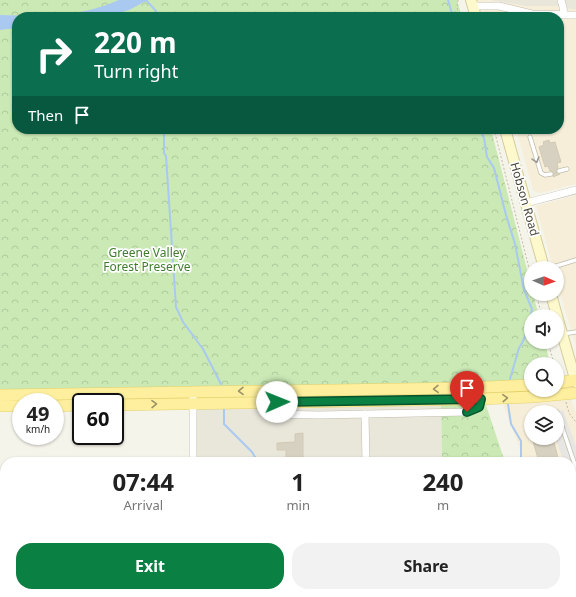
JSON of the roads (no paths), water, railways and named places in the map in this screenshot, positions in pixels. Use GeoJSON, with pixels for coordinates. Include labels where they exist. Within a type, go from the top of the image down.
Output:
{"type":"FeatureCollection","features":[{"type":"Feature","properties":{"kind":"main road","name":"Hobson Road"},"geometry":{"type":"LineString","coordinates":[[507,134],[542,261]]}},
{"type":"Feature","properties":{"kind":"main road"},"geometry":{"type":"LineString","coordinates":[[564,342],[576,381],[564,382]]}},
{"type":"Feature","properties":{"kind":"main road"},"geometry":{"type":"LineString","coordinates":[[0,395],[461,388],[524,385]]}},
{"type":"Feature","properties":{"kind":"main road"},"geometry":{"type":"LineString","coordinates":[[124,405],[481,399],[532,397],[576,393]]}},
{"type":"Feature","properties":{"kind":"main road"},"geometry":{"type":"LineString","coordinates":[[0,406],[12,406]]}},
{"type":"Feature","properties":{"kind":"street"},"geometry":{"type":"LineString","coordinates":[[561,0],[564,7],[564,15],[576,15]]}},
{"type":"Feature","properties":{"kind":"street"},"geometry":{"type":"LineString","coordinates":[[472,3],[499,6],[524,12]]}},
{"type":"Feature","properties":{"kind":"street"},"geometry":{"type":"LineString","coordinates":[[526,203],[576,190]]}},
{"type":"Feature","properties":{"kind":"street"},"geometry":{"type":"LineString","coordinates":[[193,392],[193,457]]}},
{"type":"Feature","properties":{"kind":"street"},"geometry":{"type":"LineString","coordinates":[[263,402],[265,409],[271,414],[365,414],[467,412],[479,407],[481,399]]}},
{"type":"Feature","properties":{"kind":"street"},"geometry":{"type":"LineString","coordinates":[[365,414],[366,457]]}},
{"type":"Feature","properties":{"kind":"lane"},"geometry":{"type":"LineString","coordinates":[[530,137],[541,173],[545,175],[550,174]]}},
{"type":"Feature","properties":{"kind":"lane"},"geometry":{"type":"LineString","coordinates":[[559,171],[567,169]]}},
{"type":"Feature","properties":{"kind":"lane"},"geometry":{"type":"LineString","coordinates":[[564,264],[576,260]]}},
{"type":"Feature","properties":{"kind":"lane"},"geometry":{"type":"LineString","coordinates":[[564,335],[576,332]]}},
{"type":"Feature","properties":{"kind":"lane"},"geometry":{"type":"LineString","coordinates":[[564,432],[573,457]]}},
{"type":"Feature","properties":{"kind":"water"},"geometry":{"type":"Polygon","coordinates":[[[119,0],[148,0],[147,2],[122,12],[80,12],[104,6],[119,0]]]}},
{"type":"Feature","properties":{"kind":"water"},"geometry":{"type":"Polygon","coordinates":[[[0,15],[12,15],[12,29],[0,30],[0,15]]]}},
{"type":"Feature","properties":{"kind":"waterway"},"geometry":{"type":"LineString","coordinates":[[146,0],[156,12]]}},
{"type":"Feature","properties":{"kind":"waterway"},"geometry":{"type":"LineString","coordinates":[[448,0],[452,12]]}},
{"type":"Feature","properties":{"kind":"waterway"},"geometry":{"type":"LineString","coordinates":[[164,134],[164,153],[166,156],[176,307],[183,322],[203,349],[221,384]]}},
{"type":"Feature","properties":{"kind":"waterway"},"geometry":{"type":"LineString","coordinates":[[482,134],[487,157],[494,168],[515,244],[524,290],[532,309],[528,330],[519,348],[510,379]]}},
{"type":"Feature","properties":{"kind":"waterway"},"geometry":{"type":"LineString","coordinates":[[508,404],[511,424],[521,441],[521,457]]}},
{"type":"Feature","properties":{"kind":"waterway"},"geometry":{"type":"LineString","coordinates":[[224,408],[224,424],[252,452],[255,457]]}},
{"type":"Feature","properties":{"kind":"park label","name":"Greene Valley Forest Preserve"},"geometry":{"type":"Point","coordinates":[147,259]}}]}
